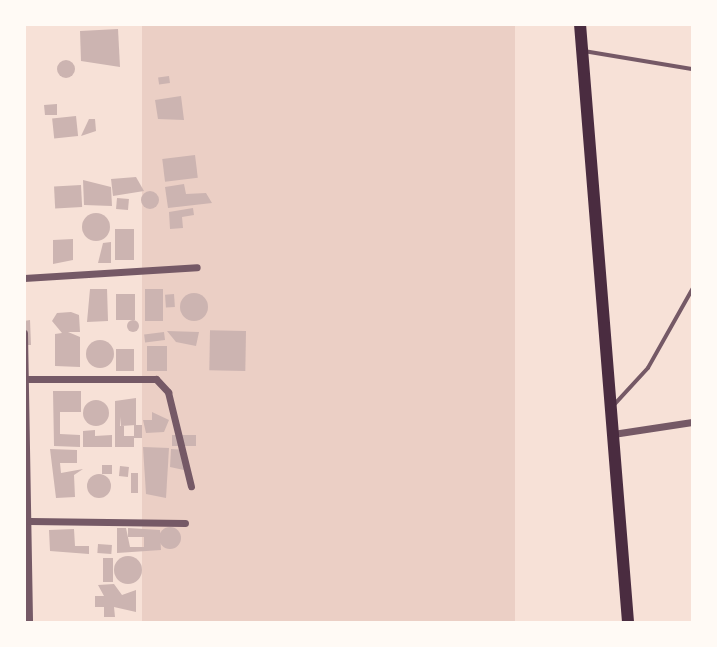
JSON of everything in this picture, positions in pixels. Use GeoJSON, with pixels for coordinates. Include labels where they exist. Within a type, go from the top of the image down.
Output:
{"type":"FeatureCollection","features":[{"type":"Feature","properties":{"kind":"highway"},"geometry":{"type":"LineString","coordinates":[[580,24],[628,622]]}},
{"type":"Feature","properties":{"kind":"street"},"geometry":{"type":"LineString","coordinates":[[24,278],[197,267]]}},
{"type":"Feature","properties":{"kind":"street"},"geometry":{"type":"LineString","coordinates":[[24,332],[30,522],[29,622]]}},
{"type":"Feature","properties":{"kind":"street"},"geometry":{"type":"LineString","coordinates":[[27,379],[156,379],[168,392],[191,486]]}},
{"type":"Feature","properties":{"kind":"street"},"geometry":{"type":"LineString","coordinates":[[613,434],[692,422]]}},
{"type":"Feature","properties":{"kind":"street"},"geometry":{"type":"LineString","coordinates":[[30,522],[185,523]]}},
{"type":"Feature","properties":{"kind":"lane"},"geometry":{"type":"LineString","coordinates":[[582,51],[692,69]]}},
{"type":"Feature","properties":{"kind":"lane"},"geometry":{"type":"LineString","coordinates":[[610,409],[648,368],[692,289]]}},
{"type":"Feature","properties":{"kind":"shaded area"},"geometry":{"type":"Polygon","coordinates":[[[142,25],[515,25],[515,622],[142,622],[142,25]]]}},
{"type":"Feature","properties":{"kind":"building"},"geometry":{"type":"Polygon","coordinates":[[[118,29],[120,67],[81,61],[80,31],[118,29]]]}},
{"type":"Feature","properties":{"kind":"building"},"geometry":{"type":"Polygon","coordinates":[[[62,60],[70,60],[75,69],[73,76],[62,78],[57,73],[57,65],[62,60]]]}},
{"type":"Feature","properties":{"kind":"building"},"geometry":{"type":"Polygon","coordinates":[[[169,76],[170,83],[159,84],[158,78],[169,76]]]}},
{"type":"Feature","properties":{"kind":"building"},"geometry":{"type":"Polygon","coordinates":[[[181,96],[184,120],[158,119],[155,100],[181,96]]]}},
{"type":"Feature","properties":{"kind":"building"},"geometry":{"type":"Polygon","coordinates":[[[57,104],[57,115],[45,115],[44,105],[57,104]]]}},
{"type":"Feature","properties":{"kind":"building"},"geometry":{"type":"Polygon","coordinates":[[[76,116],[78,136],[54,138],[52,119],[76,116]]]}},
{"type":"Feature","properties":{"kind":"building"},"geometry":{"type":"Polygon","coordinates":[[[89,119],[95,119],[96,131],[81,136],[89,119]]]}},
{"type":"Feature","properties":{"kind":"building"},"geometry":{"type":"Polygon","coordinates":[[[195,155],[198,178],[165,182],[162,159],[195,155]]]}},
{"type":"Feature","properties":{"kind":"building"},"geometry":{"type":"Polygon","coordinates":[[[136,177],[144,191],[113,196],[111,179],[136,177]]]}},
{"type":"Feature","properties":{"kind":"building"},"geometry":{"type":"Polygon","coordinates":[[[83,180],[111,187],[112,206],[84,205],[83,180]]]}},
{"type":"Feature","properties":{"kind":"building"},"geometry":{"type":"Polygon","coordinates":[[[184,184],[186,194],[206,193],[212,203],[168,208],[165,187],[184,184]]]}},
{"type":"Feature","properties":{"kind":"building"},"geometry":{"type":"Polygon","coordinates":[[[81,185],[82,207],[55,208],[54,186],[81,185]]]}},
{"type":"Feature","properties":{"kind":"building"},"geometry":{"type":"Polygon","coordinates":[[[150,191],[156,194],[159,200],[156,206],[150,209],[144,206],[141,200],[144,194],[150,191]]]}},
{"type":"Feature","properties":{"kind":"building"},"geometry":{"type":"Polygon","coordinates":[[[117,198],[129,199],[128,210],[116,209],[117,198]]]}},
{"type":"Feature","properties":{"kind":"building"},"geometry":{"type":"Polygon","coordinates":[[[193,208],[194,215],[182,217],[183,228],[170,229],[169,212],[193,208]]]}},
{"type":"Feature","properties":{"kind":"building"},"geometry":{"type":"Polygon","coordinates":[[[96,213],[106,217],[110,227],[106,237],[96,241],[86,237],[82,227],[86,217],[96,213]]]}},
{"type":"Feature","properties":{"kind":"building"},"geometry":{"type":"Polygon","coordinates":[[[115,229],[134,229],[134,260],[115,260],[115,229]]]}},
{"type":"Feature","properties":{"kind":"building"},"geometry":{"type":"Polygon","coordinates":[[[73,239],[73,260],[53,264],[53,240],[73,239]]]}},
{"type":"Feature","properties":{"kind":"building"},"geometry":{"type":"Polygon","coordinates":[[[111,242],[111,263],[98,263],[103,243],[111,242]]]}},
{"type":"Feature","properties":{"kind":"building"},"geometry":{"type":"Polygon","coordinates":[[[90,289],[107,289],[108,321],[87,322],[90,289]]]}},
{"type":"Feature","properties":{"kind":"building"},"geometry":{"type":"Polygon","coordinates":[[[145,289],[163,289],[163,321],[145,321],[145,289]]]}},
{"type":"Feature","properties":{"kind":"building"},"geometry":{"type":"Polygon","coordinates":[[[194,293],[204,297],[208,307],[204,317],[194,321],[184,317],[180,307],[184,297],[194,293]]]}},
{"type":"Feature","properties":{"kind":"building"},"geometry":{"type":"Polygon","coordinates":[[[116,294],[135,294],[135,320],[116,320],[116,294]]]}},
{"type":"Feature","properties":{"kind":"building"},"geometry":{"type":"Polygon","coordinates":[[[174,294],[175,307],[166,308],[165,295],[174,294]]]}},
{"type":"Feature","properties":{"kind":"building"},"geometry":{"type":"Polygon","coordinates":[[[71,312],[79,315],[80,332],[68,332],[80,337],[80,367],[55,366],[55,334],[62,333],[52,321],[57,313],[71,312]]]}},
{"type":"Feature","properties":{"kind":"building"},"geometry":{"type":"Polygon","coordinates":[[[30,320],[31,345],[24,345],[24,321],[30,320]]]}},
{"type":"Feature","properties":{"kind":"building"},"geometry":{"type":"Polygon","coordinates":[[[133,320],[139,326],[133,332],[127,326],[133,320]]]}},
{"type":"Feature","properties":{"kind":"building"},"geometry":{"type":"Polygon","coordinates":[[[210,330],[246,331],[245,371],[209,370],[210,330]]]}},
{"type":"Feature","properties":{"kind":"building"},"geometry":{"type":"Polygon","coordinates":[[[167,331],[199,332],[196,346],[176,342],[167,331]]]}},
{"type":"Feature","properties":{"kind":"building"},"geometry":{"type":"Polygon","coordinates":[[[164,332],[165,340],[145,342],[144,334],[164,332]]]}},
{"type":"Feature","properties":{"kind":"building"},"geometry":{"type":"Polygon","coordinates":[[[100,340],[110,344],[114,354],[110,364],[100,368],[90,364],[86,354],[90,344],[100,340]]]}},
{"type":"Feature","properties":{"kind":"building"},"geometry":{"type":"Polygon","coordinates":[[[147,346],[167,346],[167,371],[147,371],[147,346]]]}},
{"type":"Feature","properties":{"kind":"building"},"geometry":{"type":"Polygon","coordinates":[[[116,349],[134,349],[134,371],[116,371],[116,349]]]}},
{"type":"Feature","properties":{"kind":"building"},"geometry":{"type":"Polygon","coordinates":[[[53,391],[81,391],[81,412],[60,412],[60,434],[80,435],[80,447],[54,446],[53,391]]]}},
{"type":"Feature","properties":{"kind":"building"},"geometry":{"type":"Polygon","coordinates":[[[136,398],[136,425],[121,426],[124,426],[124,436],[134,436],[134,447],[115,447],[115,401],[136,398]]]}},
{"type":"Feature","properties":{"kind":"building"},"geometry":{"type":"Polygon","coordinates":[[[96,400],[106,403],[109,413],[106,423],[96,426],[86,423],[83,413],[86,403],[96,400]]]}},
{"type":"Feature","properties":{"kind":"building"},"geometry":{"type":"Polygon","coordinates":[[[152,412],[169,420],[164,432],[146,433],[143,420],[152,420],[152,412]]]}},
{"type":"Feature","properties":{"kind":"building"},"geometry":{"type":"Polygon","coordinates":[[[134,425],[142,425],[142,438],[134,438],[134,425]]]}},
{"type":"Feature","properties":{"kind":"building"},"geometry":{"type":"Polygon","coordinates":[[[95,430],[95,436],[112,435],[112,447],[83,447],[83,431],[95,430]]]}},
{"type":"Feature","properties":{"kind":"building"},"geometry":{"type":"Polygon","coordinates":[[[172,435],[196,435],[196,446],[172,446],[172,435]]]}},
{"type":"Feature","properties":{"kind":"building"},"geometry":{"type":"Polygon","coordinates":[[[143,447],[169,448],[166,498],[146,494],[143,447]]]}},
{"type":"Feature","properties":{"kind":"building"},"geometry":{"type":"Polygon","coordinates":[[[50,449],[77,450],[77,463],[60,463],[61,473],[83,469],[74,475],[75,497],[56,498],[50,449]]]}},
{"type":"Feature","properties":{"kind":"building"},"geometry":{"type":"Polygon","coordinates":[[[171,449],[186,450],[184,470],[170,467],[171,449]]]}},
{"type":"Feature","properties":{"kind":"building"},"geometry":{"type":"Polygon","coordinates":[[[102,465],[112,465],[112,474],[102,474],[102,465]]]}},
{"type":"Feature","properties":{"kind":"building"},"geometry":{"type":"Polygon","coordinates":[[[120,466],[129,467],[128,477],[119,476],[120,466]]]}},
{"type":"Feature","properties":{"kind":"building"},"geometry":{"type":"Polygon","coordinates":[[[131,473],[138,473],[138,493],[131,493],[131,473]]]}},
{"type":"Feature","properties":{"kind":"building"},"geometry":{"type":"Polygon","coordinates":[[[99,474],[108,477],[111,486],[108,495],[99,498],[90,495],[87,486],[90,477],[99,474]]]}},
{"type":"Feature","properties":{"kind":"building"},"geometry":{"type":"Polygon","coordinates":[[[170,527],[178,530],[181,538],[178,546],[170,549],[162,546],[159,538],[162,530],[170,527]]]}},
{"type":"Feature","properties":{"kind":"building"},"geometry":{"type":"Polygon","coordinates":[[[117,528],[126,528],[130,547],[144,547],[144,537],[128,537],[128,528],[160,530],[161,550],[117,553],[117,528]]]}},
{"type":"Feature","properties":{"kind":"building"},"geometry":{"type":"Polygon","coordinates":[[[74,529],[75,546],[89,546],[89,554],[50,551],[49,530],[74,529]]]}},
{"type":"Feature","properties":{"kind":"building"},"geometry":{"type":"Polygon","coordinates":[[[98,544],[112,545],[111,554],[97,553],[98,544]]]}},
{"type":"Feature","properties":{"kind":"building"},"geometry":{"type":"Polygon","coordinates":[[[128,556],[138,560],[142,570],[138,580],[128,584],[118,580],[114,570],[118,560],[128,556]]]}},
{"type":"Feature","properties":{"kind":"building"},"geometry":{"type":"Polygon","coordinates":[[[103,558],[113,558],[113,582],[103,582],[103,558]]]}},
{"type":"Feature","properties":{"kind":"building"},"geometry":{"type":"Polygon","coordinates":[[[114,584],[122,595],[136,590],[136,612],[114,607],[115,617],[104,617],[104,607],[95,607],[95,596],[104,596],[98,585],[114,584]]]}}]}
